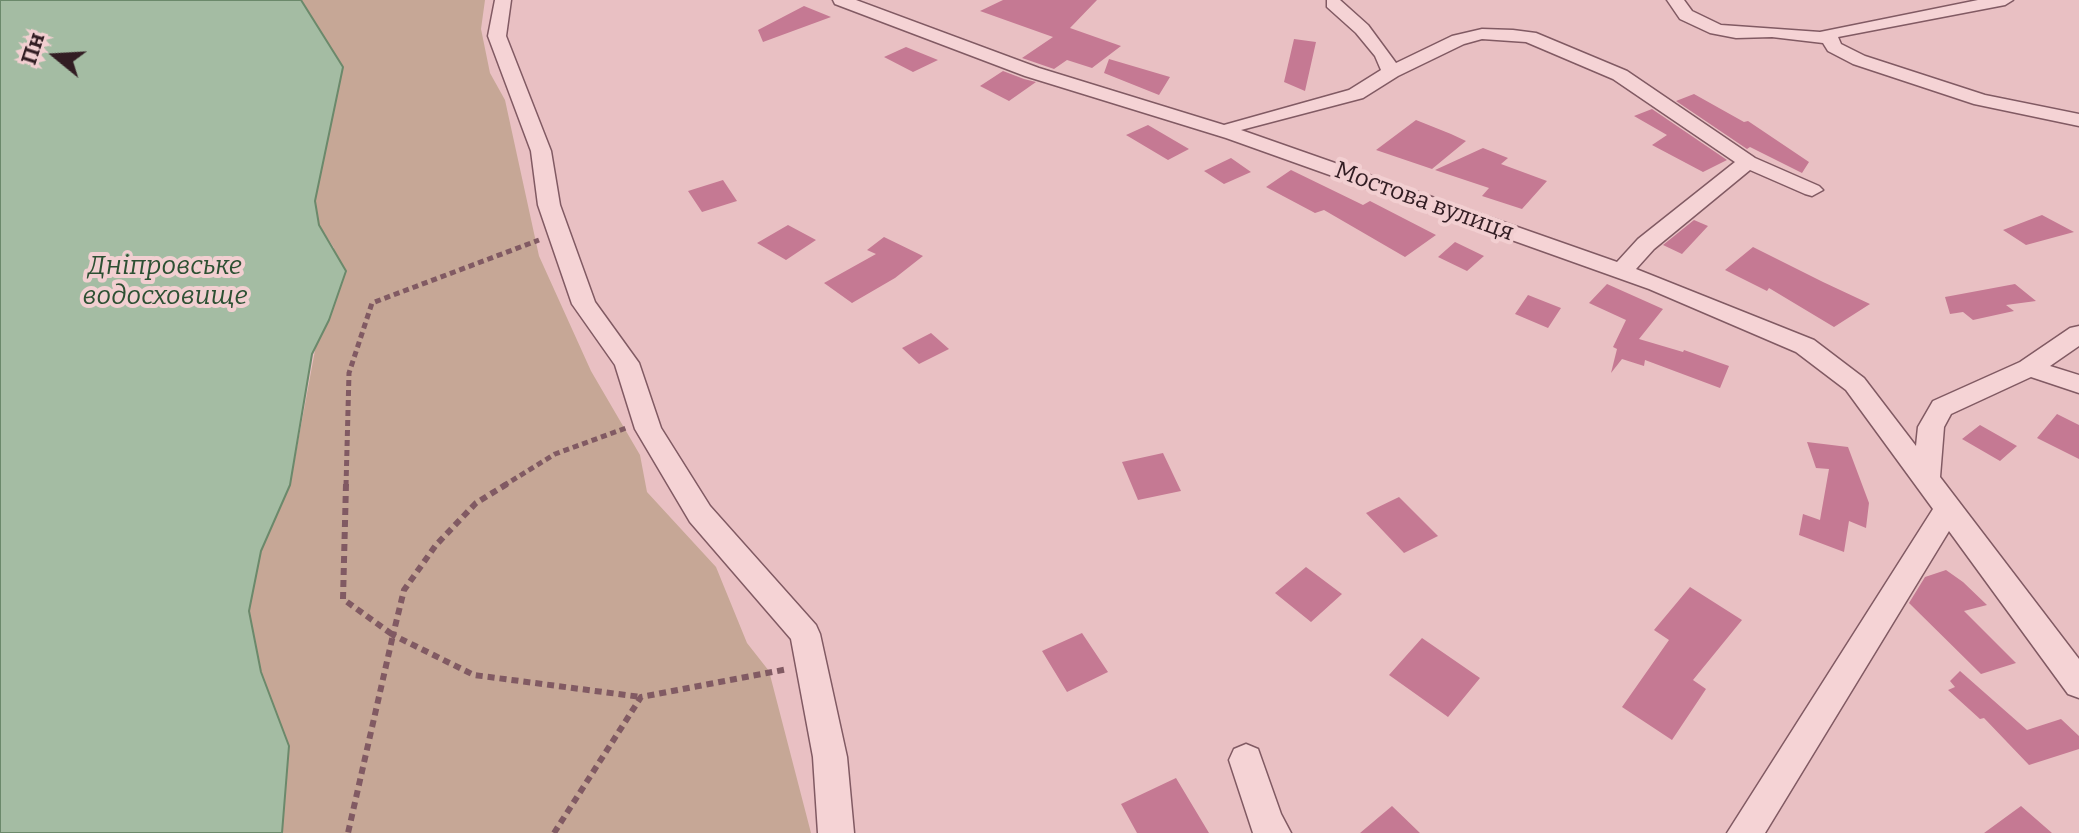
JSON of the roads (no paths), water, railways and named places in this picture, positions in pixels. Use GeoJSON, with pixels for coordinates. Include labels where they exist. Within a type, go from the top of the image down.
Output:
{"type":"FeatureCollection","features":[{"type":"Feature","properties":{"kind":"street"},"geometry":{"type":"LineString","coordinates":[[503,0],[497,36],[541,151],[549,205],[584,304],[627,363],[645,420],[700,514],[805,634],[830,757],[836,833]]}},
{"type":"Feature","properties":{"kind":"street","name":"Мостова вулиця"},"geometry":{"type":"LineString","coordinates":[[841,0],[1032,72],[1228,132],[1621,271],[1747,319],[1805,346],[1855,384],[2079,684]]}},
{"type":"Feature","properties":{"kind":"street"},"geometry":{"type":"LineString","coordinates":[[1675,0],[1686,15],[1716,29],[1828,38],[1845,54],[1922,81],[1981,100],[2079,124]]}},
{"type":"Feature","properties":{"kind":"street"},"geometry":{"type":"LineString","coordinates":[[1828,38],[1827,34],[1848,29],[2005,0]]}},
{"type":"Feature","properties":{"kind":"street"},"geometry":{"type":"LineString","coordinates":[[1333,3],[1362,29],[1383,55],[1391,72]]}},
{"type":"Feature","properties":{"kind":"street"},"geometry":{"type":"LineString","coordinates":[[1228,132],[1233,126],[1356,94],[1391,72],[1469,36],[1513,35],[1530,37],[1620,75],[1748,162],[1812,190]]}},
{"type":"Feature","properties":{"kind":"street"},"geometry":{"type":"LineString","coordinates":[[1621,271],[1646,244],[1748,162]]}},
{"type":"Feature","properties":{"kind":"street"},"geometry":{"type":"LineString","coordinates":[[1926,479],[1931,427],[1942,408],[2029,368],[2079,334]]}},
{"type":"Feature","properties":{"kind":"street"},"geometry":{"type":"LineString","coordinates":[[2029,368],[2079,384]]}},
{"type":"Feature","properties":{"kind":"street"},"geometry":{"type":"LineString","coordinates":[[1745,833],[1948,508]]}},
{"type":"Feature","properties":{"kind":"street"},"geometry":{"type":"LineString","coordinates":[[1246,760],[1266,823],[1273,833]]}},
{"type":"Feature","properties":{"kind":"water","name":"Дніпровське водосховище"},"geometry":{"type":"Polygon","coordinates":[[[0,0],[301,0],[343,67],[315,201],[319,225],[346,271],[329,320],[312,354],[290,485],[261,551],[249,611],[261,672],[289,746],[282,833],[0,833],[0,0]]]}}]}
